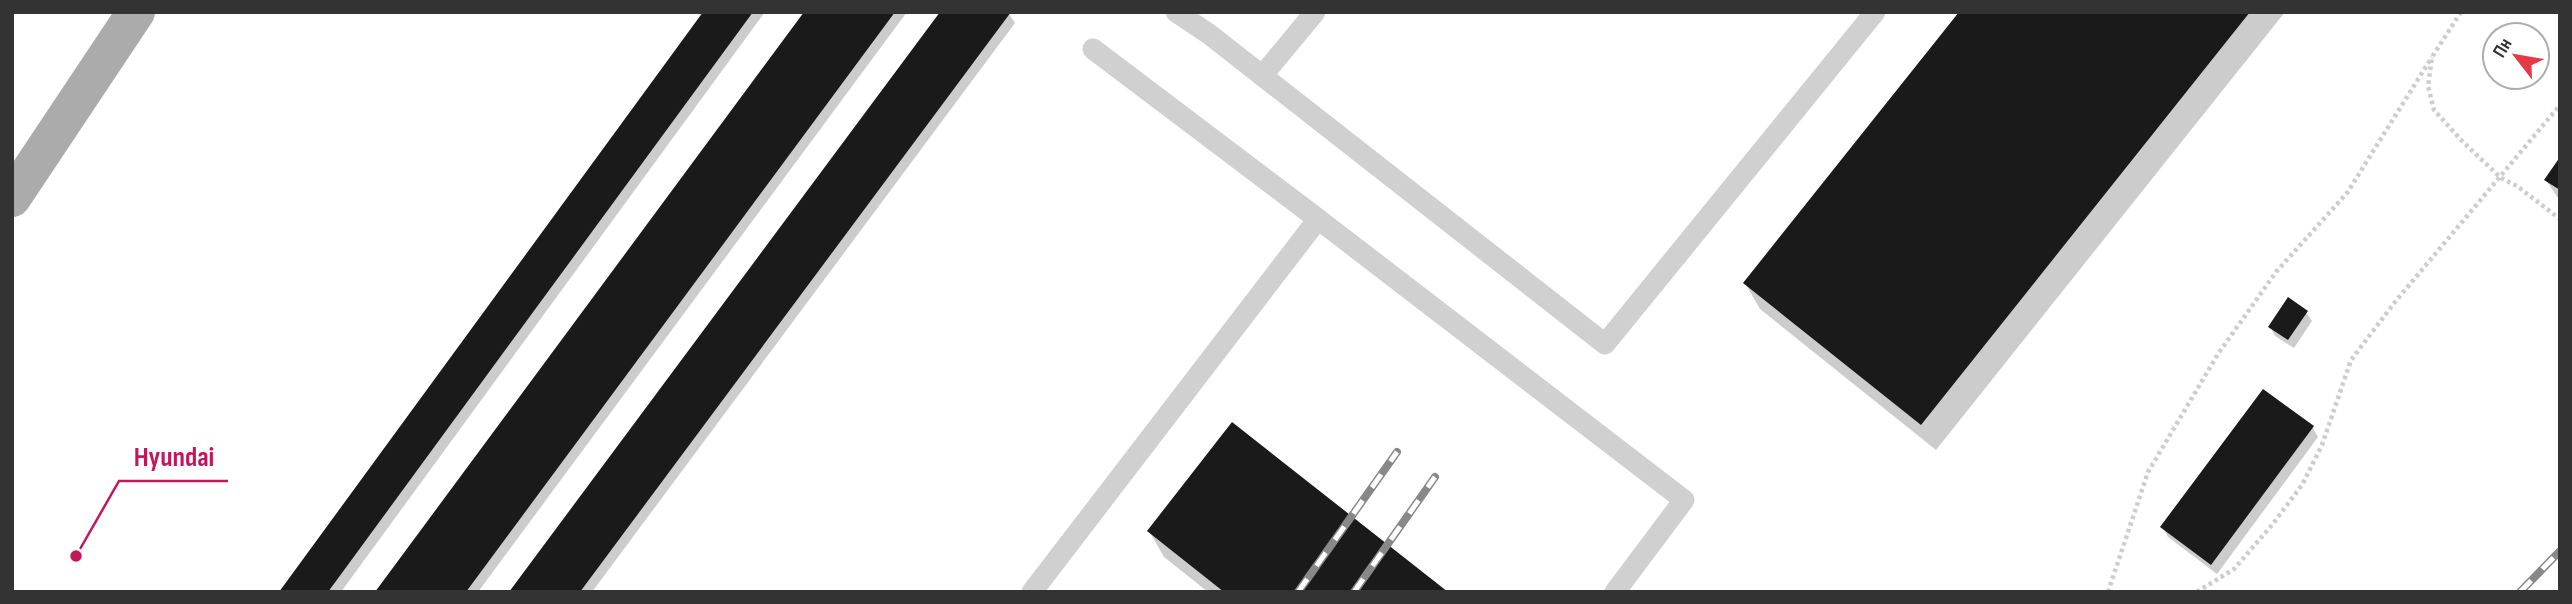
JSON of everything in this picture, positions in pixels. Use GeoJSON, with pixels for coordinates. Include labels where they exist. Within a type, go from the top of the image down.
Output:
{"type":"FeatureCollection","features":[{"type":"Feature","properties":{"kind":"main road"},"geometry":{"type":"LineString","coordinates":[[12,198],[136,12]]}},
{"type":"Feature","properties":{"kind":"lane"},"geometry":{"type":"LineString","coordinates":[[1176,12],[1209,34],[1605,344],[1875,12]]}},
{"type":"Feature","properties":{"kind":"lane"},"geometry":{"type":"LineString","coordinates":[[1262,76],[1315,12]]}},
{"type":"Feature","properties":{"kind":"lane"},"geometry":{"type":"LineString","coordinates":[[1093,49],[1684,500],[1615,592]]}},
{"type":"Feature","properties":{"kind":"lane"},"geometry":{"type":"LineString","coordinates":[[1032,592],[1318,219]]}},
{"type":"Feature","properties":{"kind":"path"},"geometry":{"type":"LineString","coordinates":[[2108,592],[2148,472],[2218,354],[2276,272],[2347,193],[2461,12]]}},
{"type":"Feature","properties":{"kind":"path"},"geometry":{"type":"LineString","coordinates":[[2432,57],[2428,86],[2434,110],[2463,142],[2501,177],[2560,219]]}},
{"type":"Feature","properties":{"kind":"path"},"geometry":{"type":"LineString","coordinates":[[2197,592],[2234,569],[2302,485],[2322,445],[2351,360],[2395,302],[2560,105]]}},
{"type":"Feature","properties":{"kind":"building"},"geometry":{"type":"Polygon","coordinates":[[[703,12],[753,12],[328,592],[279,592],[703,12]]]}},
{"type":"Feature","properties":{"kind":"building"},"geometry":{"type":"Polygon","coordinates":[[[804,12],[895,12],[466,592],[375,592],[804,12]]]}},
{"type":"Feature","properties":{"kind":"building"},"geometry":{"type":"Polygon","coordinates":[[[940,12],[1011,12],[580,592],[509,592],[940,12]]]}},
{"type":"Feature","properties":{"kind":"building"},"geometry":{"type":"Polygon","coordinates":[[[1959,12],[2250,12],[1921,425],[1743,283],[1959,12]]]}},
{"type":"Feature","properties":{"kind":"building"},"geometry":{"type":"Polygon","coordinates":[[[2560,157],[2560,190],[2544,180],[2560,157]]]}},
{"type":"Feature","properties":{"kind":"building"},"geometry":{"type":"Polygon","coordinates":[[[2288,297],[2308,311],[2288,340],[2268,327],[2288,297]]]}},
{"type":"Feature","properties":{"kind":"building"},"geometry":{"type":"Polygon","coordinates":[[[2263,389],[2314,426],[2211,565],[2160,527],[2263,389]]]}},
{"type":"Feature","properties":{"kind":"building"},"geometry":{"type":"Polygon","coordinates":[[[1232,422],[1448,592],[1224,592],[1147,531],[1232,422]]]}},
{"type":"Feature","properties":{"kind":"railway"},"geometry":{"type":"LineString","coordinates":[[1298,592],[1397,452]]}},
{"type":"Feature","properties":{"kind":"railway"},"geometry":{"type":"LineString","coordinates":[[1354,592],[1435,477]]}},
{"type":"Feature","properties":{"kind":"railway"},"geometry":{"type":"LineString","coordinates":[[2520,592],[2560,551]]}},
{"type":"Feature","properties":{"kind":"place","name":"Hyundai"},"geometry":{"type":"Point","coordinates":[76,556]}}]}
